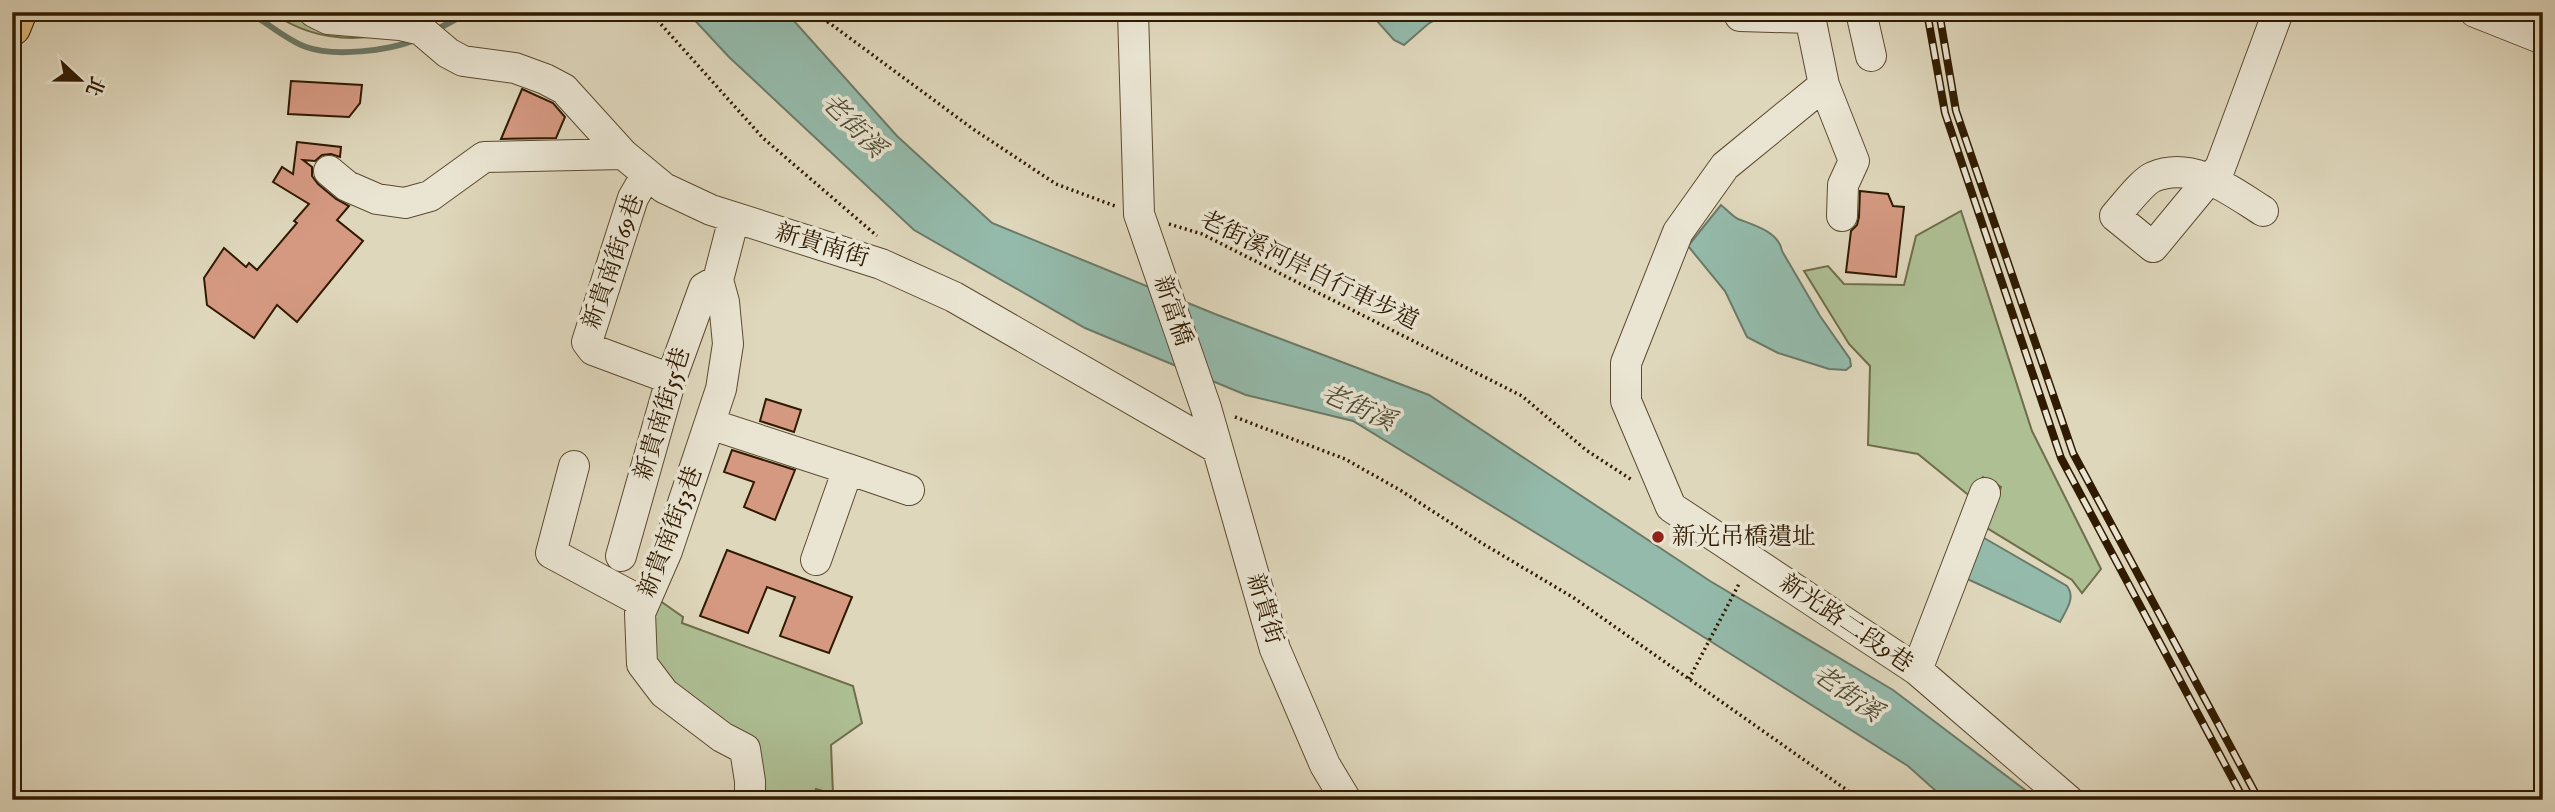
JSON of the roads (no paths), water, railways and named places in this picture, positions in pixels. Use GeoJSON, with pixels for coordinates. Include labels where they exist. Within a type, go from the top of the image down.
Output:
{"type":"FeatureCollection","features":[{"type":"Feature","properties":{"kind":"main road"},"geometry":{"type":"LineString","coordinates":[[12,27],[18,12]]}},
{"type":"Feature","properties":{"kind":"street","name":"新貴南街"},"geometry":{"type":"LineString","coordinates":[[314,12],[328,19],[400,25],[430,37],[463,61],[515,68],[564,89],[623,154],[664,188],[710,210],[881,264],[954,297],[1217,449]]}},
{"type":"Feature","properties":{"kind":"street","name":"新富橋"},"geometry":{"type":"LineString","coordinates":[[1133,12],[1139,214],[1217,411]]}},
{"type":"Feature","properties":{"kind":"street"},"geometry":{"type":"LineString","coordinates":[[1861,12],[1871,56]]}},
{"type":"Feature","properties":{"kind":"street"},"geometry":{"type":"LineString","coordinates":[[2263,211],[2210,178],[2220,168],[2278,12]]}},
{"type":"Feature","properties":{"kind":"street"},"geometry":{"type":"LineString","coordinates":[[2475,12],[2543,39]]}},
{"type":"Feature","properties":{"kind":"street"},"geometry":{"type":"LineString","coordinates":[[1740,16],[1810,15],[1824,85],[1854,161],[1843,185],[1842,216]]}},
{"type":"Feature","properties":{"kind":"street","name":"新光路二段9巷"},"geometry":{"type":"LineString","coordinates":[[1824,85],[1725,166],[1678,232],[1626,363],[1626,401],[1671,507],[1917,670],[2068,800]]}},
{"type":"Feature","properties":{"kind":"street"},"geometry":{"type":"LineString","coordinates":[[329,171],[347,186],[377,198],[405,203],[430,196],[484,157],[623,154]]}},
{"type":"Feature","properties":{"kind":"street","name":"新貴南街69巷"},"geometry":{"type":"LineString","coordinates":[[647,174],[633,198],[587,342],[593,351],[671,380]]}},
{"type":"Feature","properties":{"kind":"street","name":"新貴南街53巷"},"geometry":{"type":"LineString","coordinates":[[734,218],[718,280],[724,302],[727,344],[721,389],[667,551],[640,613],[642,664],[664,693],[722,737],[746,749],[750,800]]}},
{"type":"Feature","properties":{"kind":"street","name":"新貴南街55巷"},"geometry":{"type":"LineString","coordinates":[[621,556],[671,380],[704,288],[718,280]]}},
{"type":"Feature","properties":{"kind":"street","name":"新貴街"},"geometry":{"type":"LineString","coordinates":[[1217,411],[1217,449],[1275,649],[1325,765],[1346,800]]}},
{"type":"Feature","properties":{"kind":"street"},"geometry":{"type":"LineString","coordinates":[[710,424],[909,490]]}},
{"type":"Feature","properties":{"kind":"street"},"geometry":{"type":"LineString","coordinates":[[574,466],[551,554],[644,603]]}},
{"type":"Feature","properties":{"kind":"street"},"geometry":{"type":"LineString","coordinates":[[816,560],[848,469]]}},
{"type":"Feature","properties":{"kind":"street"},"geometry":{"type":"LineString","coordinates":[[1917,670],[1985,493]]}},
{"type":"Feature","properties":{"kind":"water","name":"老街溪"},"geometry":{"type":"Polygon","coordinates":[[[687,12],[786,12],[897,136],[992,223],[1215,314],[1429,395],[1710,581],[1893,690],[2035,800],[1946,800],[1908,766],[1634,593],[1353,421],[1246,395],[1085,328],[914,230],[729,57],[687,12]]]}},
{"type":"Feature","properties":{"kind":"water"},"geometry":{"type":"Polygon","coordinates":[[[1369,12],[1449,12],[1428,24],[1404,45],[1394,40],[1369,12]]]}},
{"type":"Feature","properties":{"kind":"water"},"geometry":{"type":"Polygon","coordinates":[[[1721,205],[1736,218],[1765,230],[1780,244],[1820,316],[1850,359],[1851,366],[1846,370],[1829,369],[1778,353],[1747,337],[1725,291],[1688,246],[1721,205]]]}},
{"type":"Feature","properties":{"kind":"water"},"geometry":{"type":"Polygon","coordinates":[[[1979,535],[2067,586],[2071,595],[2060,622],[1963,577],[1979,535]]]}},
{"type":"Feature","properties":{"kind":"waterway"},"geometry":{"type":"LineString","coordinates":[[249,12],[292,40],[318,50],[361,51],[415,40]]}},
{"type":"Feature","properties":{"kind":"waterway"},"geometry":{"type":"LineString","coordinates":[[434,31],[469,12]]}},
{"type":"Feature","properties":{"kind":"railway"},"geometry":{"type":"LineString","coordinates":[[1927,12],[1945,113],[2061,458],[2244,800]]}},
{"type":"Feature","properties":{"kind":"railway"},"geometry":{"type":"LineString","coordinates":[[1939,12],[1956,111],[2073,453],[2259,800]]}},
{"type":"Feature","properties":{"kind":"place","name":"新光吊橋遺址"},"geometry":{"type":"Point","coordinates":[1658,537]}}]}
